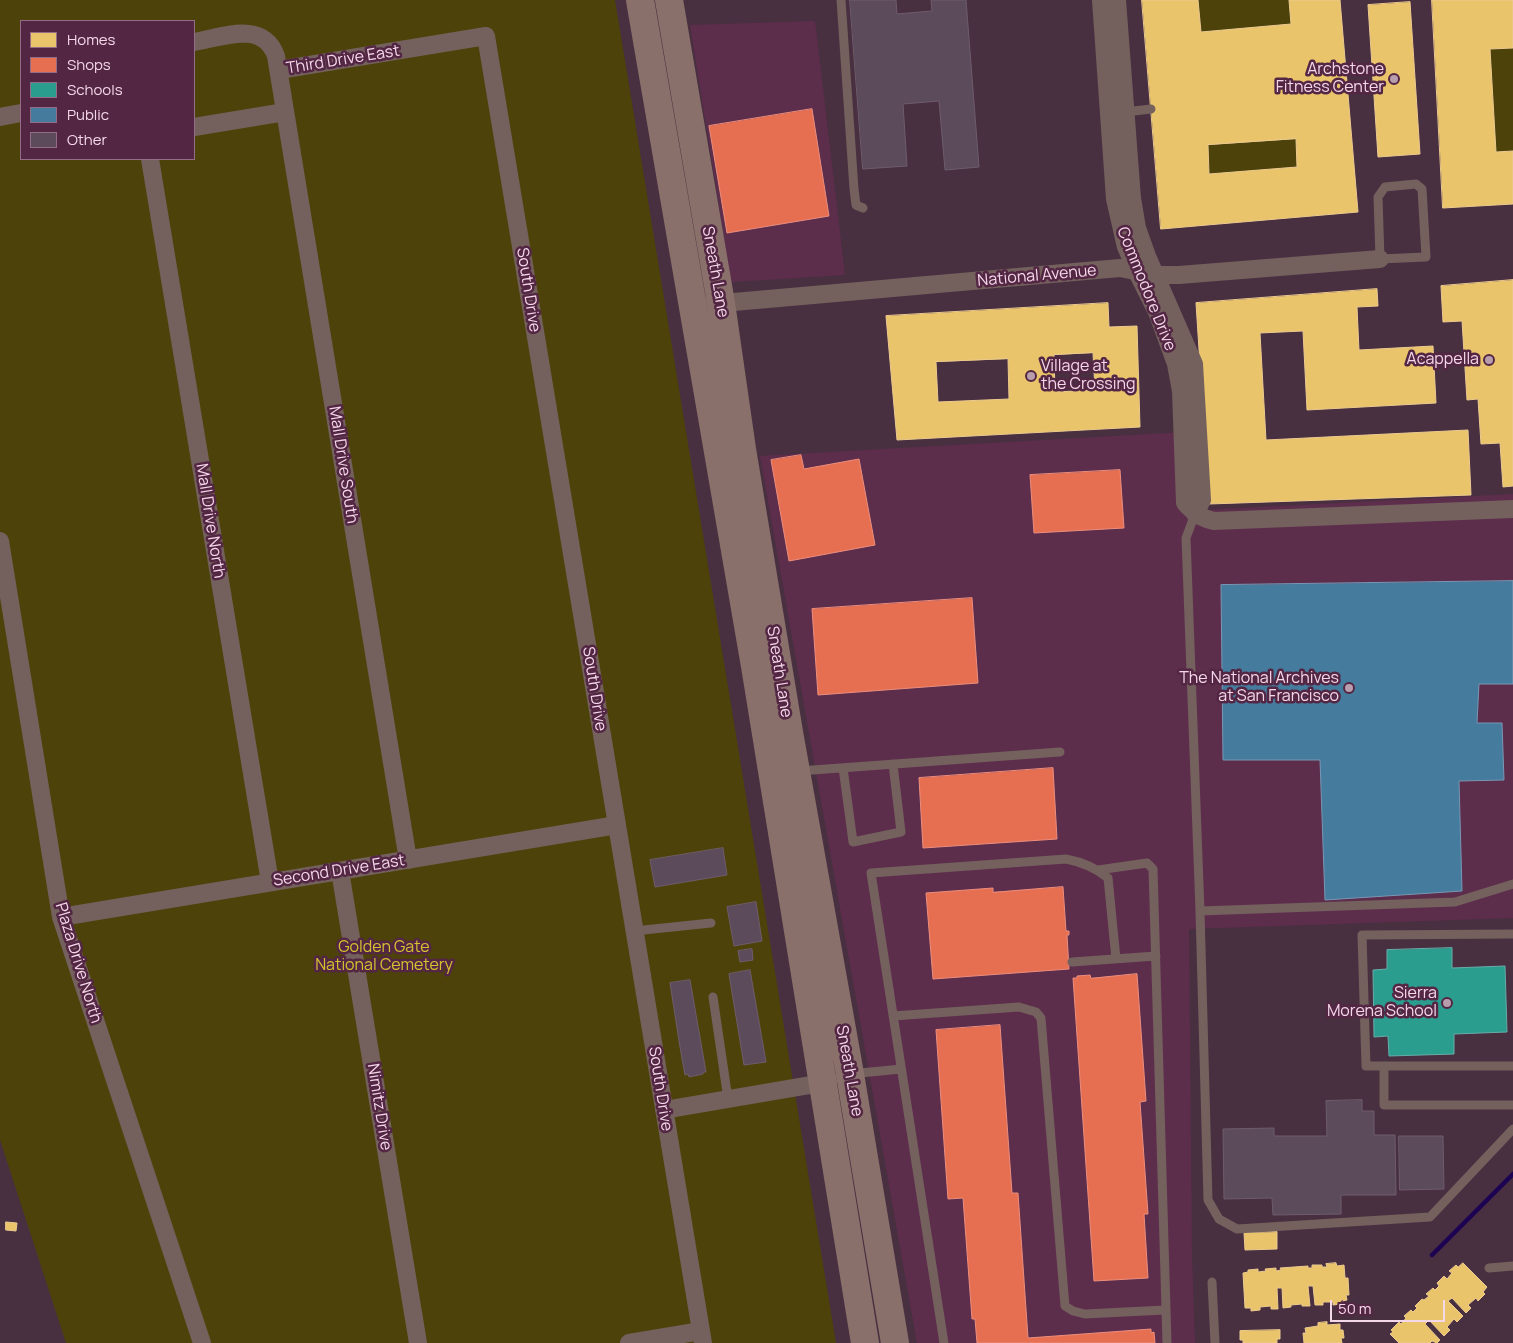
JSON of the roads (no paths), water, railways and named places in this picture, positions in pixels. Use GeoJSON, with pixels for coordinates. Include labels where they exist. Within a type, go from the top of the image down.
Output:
{"type":"FeatureCollection","features":[{"type":"Feature","properties":{"kind":"main road","name":"Sneath Lane"},"geometry":{"type":"LineString","coordinates":[[640,0],[755,666],[865,1343]]}},
{"type":"Feature","properties":{"kind":"main road","name":"Sneath Lane"},"geometry":{"type":"LineString","coordinates":[[669,0],[796,771],[850,1074],[895,1343]]}},
{"type":"Feature","properties":{"kind":"street","name":"Commodore Drive"},"geometry":{"type":"LineString","coordinates":[[1101,0],[1117,112],[1136,220],[1147,256],[1194,364],[1202,500],[1196,514],[1185,503],[1181,392],[1176,364],[1157,312],[1136,270],[1122,233],[1115,199],[1117,112],[1117,0]]}},
{"type":"Feature","properties":{"kind":"street","name":"Third Drive East"},"geometry":{"type":"LineString","coordinates":[[195,42],[241,34],[256,34],[264,38],[274,49],[279,70],[486,36]]}},
{"type":"Feature","properties":{"kind":"street","name":"South Drive"},"geometry":{"type":"LineString","coordinates":[[486,36],[702,1337]]}},
{"type":"Feature","properties":{"kind":"street","name":"Mall Drive South"},"geometry":{"type":"LineString","coordinates":[[279,70],[408,860]]}},
{"type":"Feature","properties":{"kind":"street"},"geometry":{"type":"LineString","coordinates":[[195,127],[285,112]]}},
{"type":"Feature","properties":{"kind":"street"},"geometry":{"type":"LineString","coordinates":[[0,117],[20,113]]}},
{"type":"Feature","properties":{"kind":"street","name":"Mall Drive North"},"geometry":{"type":"LineString","coordinates":[[150,160],[270,882]]}},
{"type":"Feature","properties":{"kind":"street","name":"National Avenue"},"geometry":{"type":"LineString","coordinates":[[693,305],[1120,268],[1155,275],[1179,275],[1380,259]]}},
{"type":"Feature","properties":{"kind":"street"},"geometry":{"type":"LineString","coordinates":[[1196,514],[1214,521],[1513,509]]}},
{"type":"Feature","properties":{"kind":"street","name":"Plaza Drive North"},"geometry":{"type":"LineString","coordinates":[[0,541],[61,917],[202,1343]]}},
{"type":"Feature","properties":{"kind":"street","name":"Second Drive East"},"geometry":{"type":"LineString","coordinates":[[61,917],[617,825]]}},
{"type":"Feature","properties":{"kind":"street","name":"Nimitz Drive"},"geometry":{"type":"LineString","coordinates":[[340,871],[418,1343]]}},
{"type":"Feature","properties":{"kind":"street"},"geometry":{"type":"LineString","coordinates":[[664,1110],[822,1083]]}},
{"type":"Feature","properties":{"kind":"street"},"geometry":{"type":"LineString","coordinates":[[629,1343],[702,1337]]}},
{"type":"Feature","properties":{"kind":"lane"},"geometry":{"type":"LineString","coordinates":[[841,0],[854,189],[856,204],[863,208]]}},
{"type":"Feature","properties":{"kind":"lane"},"geometry":{"type":"LineString","coordinates":[[1117,112],[1151,110]]}},
{"type":"Feature","properties":{"kind":"lane","name":"National Avenue"},"geometry":{"type":"LineString","coordinates":[[1416,184],[1422,189],[1426,257],[1380,259],[1378,197],[1385,187],[1416,184]]}},
{"type":"Feature","properties":{"kind":"lane"},"geometry":{"type":"LineString","coordinates":[[1196,514],[1186,538],[1200,911],[1208,1200],[1219,1219],[1237,1229],[1430,1217],[1513,1129]]}},
{"type":"Feature","properties":{"kind":"lane"},"geometry":{"type":"LineString","coordinates":[[796,771],[1060,752]]}},
{"type":"Feature","properties":{"kind":"lane"},"geometry":{"type":"LineString","coordinates":[[843,768],[853,842],[901,832],[893,764]]}},
{"type":"Feature","properties":{"kind":"lane"},"geometry":{"type":"LineString","coordinates":[[944,1343],[871,873],[1066,859],[1077,861],[1098,870],[1108,878],[1116,959]]}},
{"type":"Feature","properties":{"kind":"lane"},"geometry":{"type":"LineString","coordinates":[[1098,870],[1147,864],[1153,869],[1167,1343]]}},
{"type":"Feature","properties":{"kind":"lane"},"geometry":{"type":"LineString","coordinates":[[1200,911],[1455,902],[1513,884]]}},
{"type":"Feature","properties":{"kind":"lane"},"geometry":{"type":"LineString","coordinates":[[634,931],[711,923]]}},
{"type":"Feature","properties":{"kind":"lane"},"geometry":{"type":"LineString","coordinates":[[1513,934],[1362,935],[1366,1066],[1513,1066]]}},
{"type":"Feature","properties":{"kind":"lane"},"geometry":{"type":"LineString","coordinates":[[1072,962],[1156,956]]}},
{"type":"Feature","properties":{"kind":"lane"},"geometry":{"type":"LineString","coordinates":[[713,997],[728,1099]]}},
{"type":"Feature","properties":{"kind":"lane"},"geometry":{"type":"LineString","coordinates":[[893,1016],[1019,1008],[1036,1012],[1041,1018],[1065,1306],[1073,1311],[1085,1314],[1165,1310]]}},
{"type":"Feature","properties":{"kind":"lane"},"geometry":{"type":"LineString","coordinates":[[1384,1066],[1384,1105],[1513,1105]]}},
{"type":"Feature","properties":{"kind":"lane"},"geometry":{"type":"LineString","coordinates":[[822,1083],[850,1074],[901,1069]]}},
{"type":"Feature","properties":{"kind":"lane"},"geometry":{"type":"LineString","coordinates":[[1489,1268],[1513,1266]]}},
{"type":"Feature","properties":{"kind":"lane"},"geometry":{"type":"LineString","coordinates":[[1212,1282],[1215,1343]]}},
{"type":"Feature","properties":{"kind":"waterway"},"geometry":{"type":"LineString","coordinates":[[1432,1255],[1513,1174]]}},
{"type":"Feature","properties":{"kind":"place","name":"Archstone Fitness Center"},"geometry":{"type":"Point","coordinates":[1394,79]}},
{"type":"Feature","properties":{"kind":"place","name":"Acappella"},"geometry":{"type":"Point","coordinates":[1489,360]}},
{"type":"Feature","properties":{"kind":"place","name":"Village at the Crossing"},"geometry":{"type":"Point","coordinates":[1031,376]}},
{"type":"Feature","properties":{"kind":"place","name":"The National Archives at San Francisco"},"geometry":{"type":"Point","coordinates":[1349,688]}},
{"type":"Feature","properties":{"kind":"place","name":"Sierra Morena School"},"geometry":{"type":"Point","coordinates":[1447,1003]}},
{"type":"Feature","properties":{"kind":"park label","name":"Golden Gate National Cemetery"},"geometry":{"type":"Point","coordinates":[384,957]}}]}
